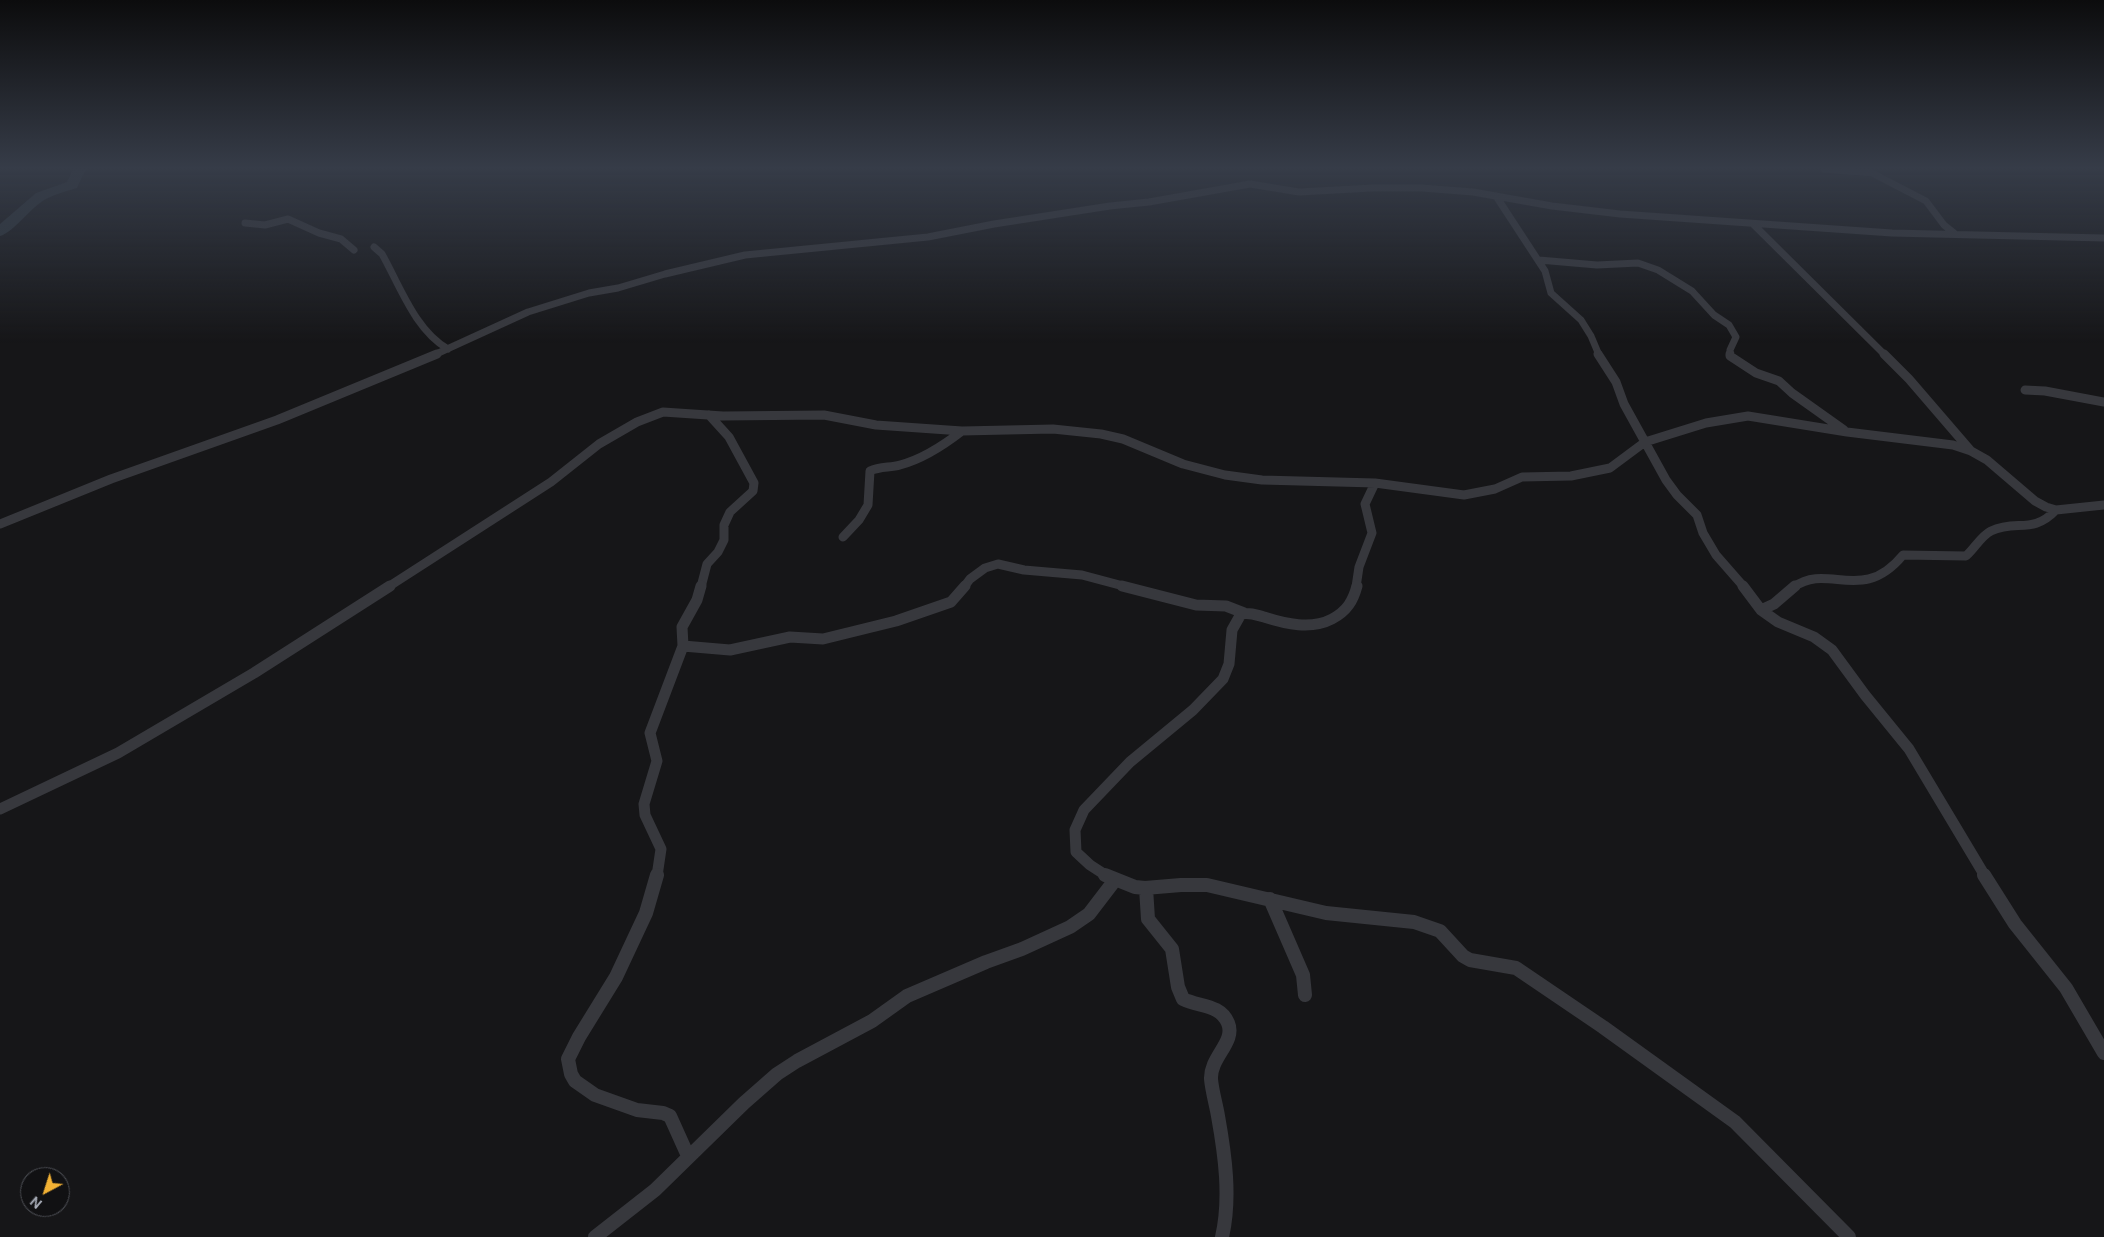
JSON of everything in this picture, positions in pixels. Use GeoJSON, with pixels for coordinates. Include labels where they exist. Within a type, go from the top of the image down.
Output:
{"type":"FeatureCollection","features":[{"type":"Feature","properties":{"kind":"street"},"geometry":{"type":"LineString","coordinates":[[306,227],[319,233],[341,239],[354,250]]}},
{"type":"Feature","properties":{"kind":"street"},"geometry":{"type":"LineString","coordinates":[[0,524],[146,466],[277,420],[448,349],[528,312],[589,293],[618,288],[745,254],[928,237],[980,227]]}},
{"type":"Feature","properties":{"kind":"street"},"geometry":{"type":"LineString","coordinates":[[1517,227],[1545,271],[1551,293],[1581,320],[1591,336],[1599,356],[1616,382],[1624,404],[1645,442],[1677,495],[1697,515],[1703,533],[1716,555],[1762,610],[1778,622],[1814,637],[1832,650],[1870,702],[1896,731],[1909,749],[1992,890],[2015,924],[2066,988],[2104,1052]]}},
{"type":"Feature","properties":{"kind":"street"},"geometry":{"type":"LineString","coordinates":[[1756,227],[1903,374],[1971,451],[2005,473],[2041,505],[2056,510],[2104,505]]}},
{"type":"Feature","properties":{"kind":"street"},"geometry":{"type":"LineString","coordinates":[[1795,227],[1892,233],[2104,238]]}},
{"type":"Feature","properties":{"kind":"street"},"geometry":{"type":"LineString","coordinates":[[1946,227],[1954,233]]}},
{"type":"Feature","properties":{"kind":"street"},"geometry":{"type":"LineString","coordinates":[[374,246],[382,254],[415,314],[435,343],[448,349]]}},
{"type":"Feature","properties":{"kind":"street"},"geometry":{"type":"LineString","coordinates":[[1539,260],[1597,265],[1638,263],[1658,270],[1692,291],[1714,316],[1734,330],[1736,336],[1730,350],[1730,356],[1756,373],[1779,380],[1792,393],[1847,432]]}},
{"type":"Feature","properties":{"kind":"street"},"geometry":{"type":"LineString","coordinates":[[2025,390],[2039,390],[2104,402]]}},
{"type":"Feature","properties":{"kind":"street"},"geometry":{"type":"LineString","coordinates":[[0,809],[118,752],[254,673],[518,504],[551,482],[599,444],[637,422],[663,412],[709,415],[824,415],[876,425],[962,431],[1053,429],[1102,434],[1123,439],[1183,464],[1225,475],[1262,480],[1375,483],[1451,494],[1478,493],[1522,477],[1571,476],[1610,468],[1645,442],[1706,423],[1738,416],[1767,417],[1847,432],[1941,443],[1971,451]]}},
{"type":"Feature","properties":{"kind":"street"},"geometry":{"type":"LineString","coordinates":[[688,1156],[670,1116],[663,1113],[636,1110],[595,1095],[575,1081],[571,1074],[568,1059],[579,1036],[616,977],[638,931],[655,882],[660,864],[660,849],[645,815],[644,804],[657,761],[650,733],[683,646],[682,627],[697,600],[707,564],[718,552],[724,540],[724,525],[730,512],[753,491],[754,484],[729,437],[709,415]]}},
{"type":"Feature","properties":{"kind":"street"},"geometry":{"type":"LineString","coordinates":[[844,537],[857,521],[868,502],[870,471],[884,466],[903,465],[954,438],[962,431]]}},
{"type":"Feature","properties":{"kind":"street"},"geometry":{"type":"LineString","coordinates":[[683,646],[730,650],[790,637],[823,639],[896,621],[951,602],[970,579],[985,568],[998,564],[1024,570],[1082,575],[1196,605],[1226,606],[1244,613],[1280,622],[1316,626],[1328,622],[1343,613],[1351,604],[1357,589],[1358,566],[1372,534],[1365,509],[1365,499],[1375,483]]}},
{"type":"Feature","properties":{"kind":"street"},"geometry":{"type":"LineString","coordinates":[[1762,610],[1777,604],[1792,588],[1805,580],[1861,582],[1876,578],[1889,571],[1903,554],[1966,556],[1991,532],[2036,525],[2049,520],[2056,510]]}},
{"type":"Feature","properties":{"kind":"street"},"geometry":{"type":"LineString","coordinates":[[1244,613],[1234,623],[1230,636],[1228,670],[1222,680],[1172,730],[1136,757],[1076,820],[1073,836],[1076,852],[1084,860],[1115,880],[1146,888],[1191,883],[1207,885],[1326,913],[1429,926],[1440,931],[1463,956],[1470,960],[1516,968],[1603,1027],[1735,1122],[1849,1237]]}},
{"type":"Feature","properties":{"kind":"street"},"geometry":{"type":"LineString","coordinates":[[595,1237],[655,1190],[688,1156],[777,1074],[797,1061],[872,1021],[907,996],[986,962],[1022,950],[1070,927],[1089,914],[1115,880]]}},
{"type":"Feature","properties":{"kind":"street"},"geometry":{"type":"LineString","coordinates":[[1146,888],[1146,912],[1150,922],[1172,949],[1176,961],[1177,984],[1183,999],[1207,1005],[1216,1010],[1228,1022],[1231,1030],[1231,1036],[1215,1056],[1211,1075],[1224,1161],[1225,1196],[1222,1237]]}},
{"type":"Feature","properties":{"kind":"street"},"geometry":{"type":"LineString","coordinates":[[1270,899],[1303,975],[1305,995]]}},
{"type":"Feature","properties":{"kind":"waterway"},"geometry":{"type":"LineString","coordinates":[[0,232],[5,227]]}}]}
